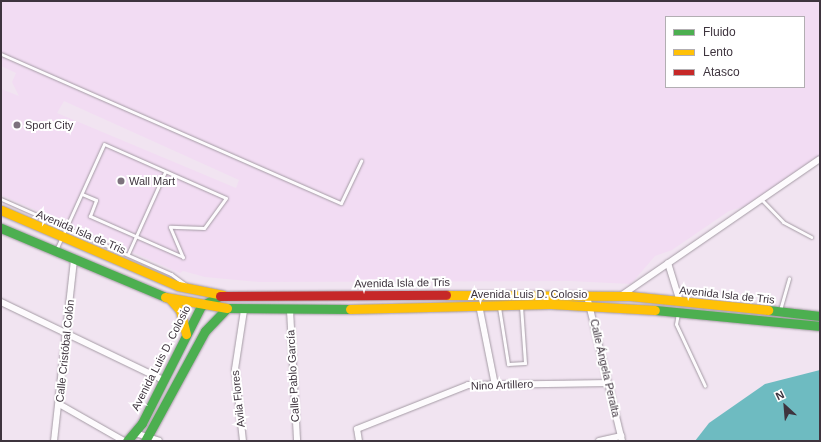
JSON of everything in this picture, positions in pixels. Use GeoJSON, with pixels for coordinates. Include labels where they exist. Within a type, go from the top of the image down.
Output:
{"type":"FeatureCollection","features":[{"type":"Feature","properties":{"kind":"main road","name":"Avenida Isla de Tris"},"geometry":{"type":"LineString","coordinates":[[1,210],[62,237],[192,290],[223,295],[621,296],[820,316]]}},
{"type":"Feature","properties":{"kind":"main road"},"geometry":{"type":"LineString","coordinates":[[1,228],[74,260],[170,299],[201,306],[227,308]]}},
{"type":"Feature","properties":{"kind":"main road","name":"Avenida Luis D. Colosio"},"geometry":{"type":"LineString","coordinates":[[127,441],[135,433],[201,306],[223,295]]}},
{"type":"Feature","properties":{"kind":"main road"},"geometry":{"type":"LineString","coordinates":[[170,299],[180,310],[186,335]]}},
{"type":"Feature","properties":{"kind":"main road","name":"Avenida Luis D. Colosio"},"geometry":{"type":"LineString","coordinates":[[227,308],[244,310],[290,310],[479,305],[590,306],[678,311],[820,326]]}},
{"type":"Feature","properties":{"kind":"main road"},"geometry":{"type":"LineString","coordinates":[[147,439],[205,331],[227,308]]}},
{"type":"Feature","properties":{"kind":"street"},"geometry":{"type":"LineString","coordinates":[[621,296],[762,200],[820,158]]}},
{"type":"Feature","properties":{"kind":"street","name":"Calle Cristóbal Colón"},"geometry":{"type":"LineString","coordinates":[[54,441],[74,260]]}},
{"type":"Feature","properties":{"kind":"street"},"geometry":{"type":"LineString","coordinates":[[668,263],[680,302]]}},
{"type":"Feature","properties":{"kind":"street","name":"Calle Ángela Peralta"},"geometry":{"type":"LineString","coordinates":[[587,296],[621,439]]}},
{"type":"Feature","properties":{"kind":"street"},"geometry":{"type":"LineString","coordinates":[[1,302],[163,380]]}},
{"type":"Feature","properties":{"kind":"street"},"geometry":{"type":"LineString","coordinates":[[479,305],[495,385]]}},
{"type":"Feature","properties":{"kind":"street","name":"Avila Flores"},"geometry":{"type":"LineString","coordinates":[[243,441],[235,369],[244,310]]}},
{"type":"Feature","properties":{"kind":"street","name":"Calle Pablo García"},"geometry":{"type":"LineString","coordinates":[[290,310],[296,441]]}},
{"type":"Feature","properties":{"kind":"street","name":"Nino Artillero"},"geometry":{"type":"LineString","coordinates":[[359,441],[357,429],[468,385],[608,383]]}},
{"type":"Feature","properties":{"kind":"street"},"geometry":{"type":"LineString","coordinates":[[59,404],[124,441]]}},
{"type":"Feature","properties":{"kind":"street"},"geometry":{"type":"LineString","coordinates":[[135,433],[147,439],[159,441]]}},
{"type":"Feature","properties":{"kind":"street"},"geometry":{"type":"LineString","coordinates":[[599,441],[621,439]]}},
{"type":"Feature","properties":{"kind":"lane"},"geometry":{"type":"LineString","coordinates":[[1,54],[341,203],[361,161]]}},
{"type":"Feature","properties":{"kind":"lane"},"geometry":{"type":"LineString","coordinates":[[55,252],[104,144],[226,198],[204,228],[170,227],[183,257],[90,216],[96,200],[82,194]]}},
{"type":"Feature","properties":{"kind":"lane"},"geometry":{"type":"LineString","coordinates":[[128,254],[165,172]]}},
{"type":"Feature","properties":{"kind":"lane"},"geometry":{"type":"LineString","coordinates":[[1,199],[171,274],[192,290]]}},
{"type":"Feature","properties":{"kind":"lane"},"geometry":{"type":"LineString","coordinates":[[762,200],[783,222],[812,237]]}},
{"type":"Feature","properties":{"kind":"lane"},"geometry":{"type":"LineString","coordinates":[[779,312],[789,278]]}},
{"type":"Feature","properties":{"kind":"lane"},"geometry":{"type":"LineString","coordinates":[[498,305],[508,364],[525,363],[520,305]]}},
{"type":"Feature","properties":{"kind":"lane"},"geometry":{"type":"LineString","coordinates":[[678,311],[676,324],[705,386]]}},
{"type":"Feature","properties":{"kind":"shaded area"},"geometry":{"type":"Polygon","coordinates":[[[1,1],[820,1],[820,155],[746,206],[729,211],[672,250],[655,256],[631,284],[570,281],[259,282],[205,277],[183,271],[180,273],[1,195],[1,89],[19,96],[12,82],[16,73],[1,66],[1,1]],[[64,101],[57,113],[236,188],[239,180],[64,101]]]}},
{"type":"Feature","properties":{"kind":"water"},"geometry":{"type":"Polygon","coordinates":[[[820,370],[820,441],[695,441],[709,423],[765,384],[820,370]]]}},
{"type":"Feature","properties":{"kind":"traffic: fast"},"geometry":{"type":"LineString","coordinates":[[1,228],[165,297]]}},
{"type":"Feature","properties":{"kind":"traffic: fast"},"geometry":{"type":"LineString","coordinates":[[127,441],[142,423],[201,306],[220,296]]}},
{"type":"Feature","properties":{"kind":"traffic: fast"},"geometry":{"type":"LineString","coordinates":[[145,441],[205,331],[227,308],[350,309]]}},
{"type":"Feature","properties":{"kind":"traffic: fast"},"geometry":{"type":"LineString","coordinates":[[655,310],[820,326]]}},
{"type":"Feature","properties":{"kind":"traffic: fast"},"geometry":{"type":"LineString","coordinates":[[768,310],[820,316]]}},
{"type":"Feature","properties":{"kind":"traffic: slow"},"geometry":{"type":"LineString","coordinates":[[1,210],[178,286],[223,295]]}},
{"type":"Feature","properties":{"kind":"traffic: slow"},"geometry":{"type":"LineString","coordinates":[[446,295],[630,296],[768,310]]}},
{"type":"Feature","properties":{"kind":"traffic: slow"},"geometry":{"type":"LineString","coordinates":[[165,297],[227,308]]}},
{"type":"Feature","properties":{"kind":"traffic: slow"},"geometry":{"type":"LineString","coordinates":[[170,299],[180,310],[186,334]]}},
{"type":"Feature","properties":{"kind":"traffic: slow"},"geometry":{"type":"LineString","coordinates":[[350,309],[550,304],[655,310]]}},
{"type":"Feature","properties":{"kind":"traffic: jam"},"geometry":{"type":"LineString","coordinates":[[220,296],[446,295]]}},
{"type":"Feature","properties":{"kind":"place","name":"Sport City"},"geometry":{"type":"Point","coordinates":[17,125]}},
{"type":"Feature","properties":{"kind":"place","name":"Wall Mart"},"geometry":{"type":"Point","coordinates":[121,181]}}]}
